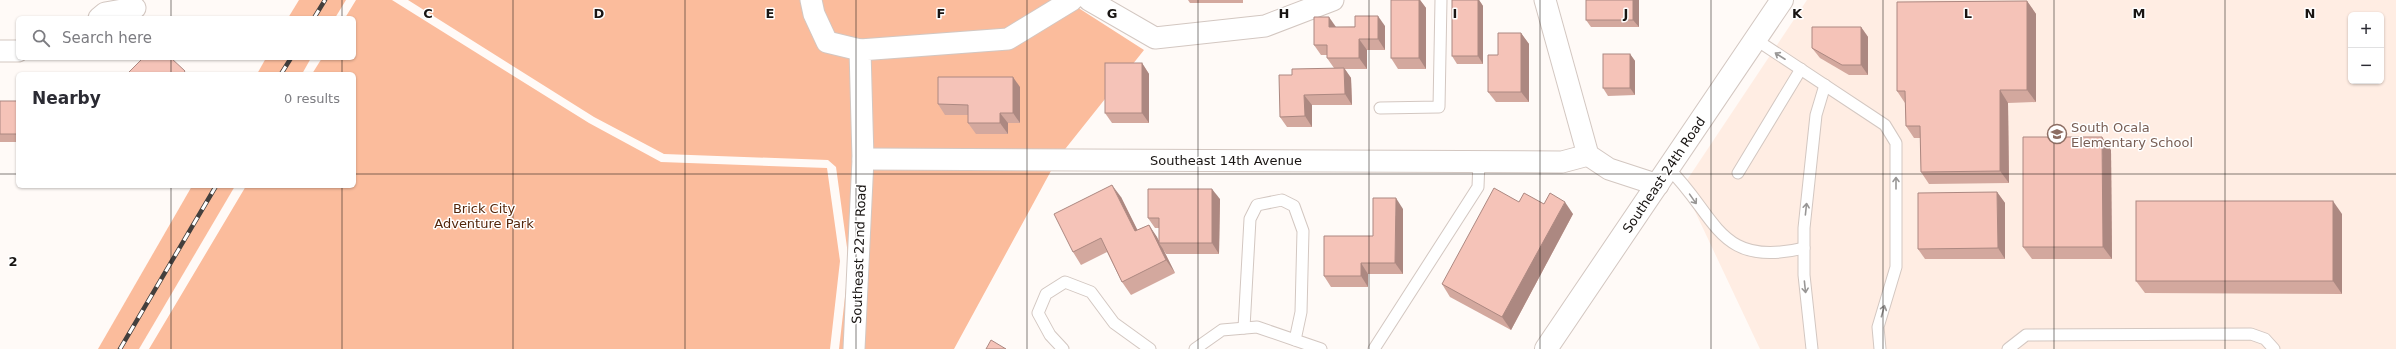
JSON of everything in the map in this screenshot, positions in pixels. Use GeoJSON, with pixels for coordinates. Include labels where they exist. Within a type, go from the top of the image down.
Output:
{"type":"FeatureCollection","features":[{"type":"Feature","properties":{"kind":"street"},"geometry":{"type":"LineString","coordinates":[[811,0],[814,14],[827,42],[860,50],[1008,39],[1072,0]]}},
{"type":"Feature","properties":{"kind":"street"},"geometry":{"type":"LineString","coordinates":[[1090,0],[1155,38],[1265,26],[1333,0]]}},
{"type":"Feature","properties":{"kind":"street"},"geometry":{"type":"LineString","coordinates":[[1545,0],[1588,155],[1609,169],[1663,177]]}},
{"type":"Feature","properties":{"kind":"street","name":"Southeast 24th Road"},"geometry":{"type":"LineString","coordinates":[[1546,349],[1782,0]]}},
{"type":"Feature","properties":{"kind":"street"},"geometry":{"type":"LineString","coordinates":[[101,16],[105,13],[135,8]]}},
{"type":"Feature","properties":{"kind":"street","name":"Southeast 22nd Road"},"geometry":{"type":"LineString","coordinates":[[854,349],[864,159],[860,50]]}},
{"type":"Feature","properties":{"kind":"street"},"geometry":{"type":"LineString","coordinates":[[0,51],[16,51]]}},
{"type":"Feature","properties":{"kind":"street","name":"Southeast 14th Avenue"},"geometry":{"type":"LineString","coordinates":[[864,159],[1562,162],[1588,155]]}},
{"type":"Feature","properties":{"kind":"lane"},"geometry":{"type":"LineString","coordinates":[[1380,108],[1439,107],[1441,0]]}},
{"type":"Feature","properties":{"kind":"lane"},"geometry":{"type":"LineString","coordinates":[[1756,39],[1886,125],[1896,143],[1896,267],[1878,327],[1880,349]]}},
{"type":"Feature","properties":{"kind":"lane"},"geometry":{"type":"LineString","coordinates":[[1738,173],[1801,69]]}},
{"type":"Feature","properties":{"kind":"lane"},"geometry":{"type":"LineString","coordinates":[[1812,349],[1804,275],[1804,228],[1816,115],[1825,85]]}},
{"type":"Feature","properties":{"kind":"lane"},"geometry":{"type":"LineString","coordinates":[[1374,349],[1478,187],[1479,161]]}},
{"type":"Feature","properties":{"kind":"lane"},"geometry":{"type":"LineString","coordinates":[[1663,177],[1681,181],[1706,218],[1720,233],[1738,246],[1749,250],[1778,253],[1804,248]]}},
{"type":"Feature","properties":{"kind":"lane"},"geometry":{"type":"LineString","coordinates":[[1244,328],[1250,219],[1257,205],[1282,200],[1294,206],[1303,232],[1301,312],[1295,340]]}},
{"type":"Feature","properties":{"kind":"lane"},"geometry":{"type":"LineString","coordinates":[[1063,349],[1050,335],[1038,313],[1046,294],[1065,282],[1091,292],[1114,324],[1150,349]]}},
{"type":"Feature","properties":{"kind":"lane"},"geometry":{"type":"LineString","coordinates":[[1196,349],[1222,330],[1257,327],[1321,349]]}},
{"type":"Feature","properties":{"kind":"lane"},"geometry":{"type":"LineString","coordinates":[[2008,349],[2026,336],[2251,334],[2265,339],[2274,349]]}},
{"type":"Feature","properties":{"kind":"shaded area","name":"South Ocala Elementary School"},"geometry":{"type":"Polygon","coordinates":[[[1807,0],[2396,0],[2396,349],[1760,349],[1683,186],[1807,0]]]}},
{"type":"Feature","properties":{"kind":"green space"},"geometry":{"type":"Polygon","coordinates":[[[299,0],[346,0],[336,16],[289,16],[299,0]]]}},
{"type":"Feature","properties":{"kind":"green space","name":"Brick City Adventure Park"},"geometry":{"type":"Polygon","coordinates":[[[356,0],[392,0],[589,123],[661,162],[827,168],[840,261],[830,349],[149,349],[245,188],[356,188],[356,72],[313,72],[321,60],[356,60],[356,16],[346,16],[356,0]]]}},
{"type":"Feature","properties":{"kind":"green space"},"geometry":{"type":"Polygon","coordinates":[[[408,0],[1066,0],[1144,50],[1058,158],[954,349],[839,349],[849,262],[836,167],[828,160],[664,154],[594,117],[408,0]]]}},
{"type":"Feature","properties":{"kind":"green space"},"geometry":{"type":"Polygon","coordinates":[[[265,60],[310,60],[303,72],[258,72],[265,60]]]}},
{"type":"Feature","properties":{"kind":"green space"},"geometry":{"type":"Polygon","coordinates":[[[191,188],[234,188],[139,349],[98,349],[191,188]]]}},
{"type":"Feature","properties":{"kind":"building"},"geometry":{"type":"Polygon","coordinates":[[[1391,0],[1419,0],[1419,58],[1391,58],[1391,0]]]}},
{"type":"Feature","properties":{"kind":"building"},"geometry":{"type":"Polygon","coordinates":[[[1452,0],[1478,0],[1478,56],[1452,56],[1452,0]]]}},
{"type":"Feature","properties":{"kind":"building"},"geometry":{"type":"Polygon","coordinates":[[[1586,0],[1633,0],[1633,20],[1586,20],[1586,0]]]}},
{"type":"Feature","properties":{"kind":"building"},"geometry":{"type":"Polygon","coordinates":[[[2027,1],[2027,90],[2000,90],[2000,171],[1921,172],[1920,126],[1906,126],[1905,91],[1897,91],[1897,2],[2027,1]]]}},
{"type":"Feature","properties":{"kind":"building"},"geometry":{"type":"Polygon","coordinates":[[[1355,16],[1378,16],[1378,39],[1359,39],[1359,58],[1327,58],[1327,45],[1314,45],[1314,17],[1329,17],[1329,27],[1355,27],[1355,16]]]}},
{"type":"Feature","properties":{"kind":"building"},"geometry":{"type":"Polygon","coordinates":[[[1812,27],[1861,27],[1861,65],[1842,65],[1812,48],[1812,27]]]}},
{"type":"Feature","properties":{"kind":"building"},"geometry":{"type":"Polygon","coordinates":[[[1498,33],[1521,33],[1521,92],[1488,92],[1488,55],[1498,55],[1498,33]]]}},
{"type":"Feature","properties":{"kind":"building"},"geometry":{"type":"Polygon","coordinates":[[[1603,54],[1630,54],[1630,88],[1603,88],[1603,54]]]}},
{"type":"Feature","properties":{"kind":"building"},"geometry":{"type":"Polygon","coordinates":[[[141,60],[173,60],[185,71],[184,72],[129,72],[141,60]]]}},
{"type":"Feature","properties":{"kind":"building"},"geometry":{"type":"Polygon","coordinates":[[[1105,63],[1142,63],[1142,113],[1105,113],[1105,63]]]}},
{"type":"Feature","properties":{"kind":"building"},"geometry":{"type":"Polygon","coordinates":[[[1344,68],[1345,94],[1304,95],[1305,116],[1280,117],[1279,75],[1292,75],[1292,69],[1344,68]]]}},
{"type":"Feature","properties":{"kind":"building"},"geometry":{"type":"Polygon","coordinates":[[[938,77],[1013,77],[1013,113],[1000,113],[1000,123],[968,123],[968,105],[938,104],[938,77]]]}},
{"type":"Feature","properties":{"kind":"building"},"geometry":{"type":"Polygon","coordinates":[[[0,101],[16,101],[16,134],[0,134],[0,101]]]}},
{"type":"Feature","properties":{"kind":"building"},"geometry":{"type":"Polygon","coordinates":[[[2023,137],[2102,137],[2103,247],[2023,247],[2023,137]]]}},
{"type":"Feature","properties":{"kind":"building"},"geometry":{"type":"Polygon","coordinates":[[[1112,185],[1135,231],[1149,225],[1166,260],[1122,282],[1101,238],[1073,252],[1054,214],[1112,185]]]}},
{"type":"Feature","properties":{"kind":"building"},"geometry":{"type":"Polygon","coordinates":[[[1494,188],[1519,202],[1524,193],[1544,204],[1550,193],[1565,202],[1502,317],[1442,284],[1494,188]]]}},
{"type":"Feature","properties":{"kind":"building"},"geometry":{"type":"Polygon","coordinates":[[[1148,189],[1212,189],[1212,243],[1159,243],[1159,218],[1148,218],[1148,189]]]}},
{"type":"Feature","properties":{"kind":"building"},"geometry":{"type":"Polygon","coordinates":[[[1997,192],[1998,248],[1918,249],[1918,193],[1997,192]]]}},
{"type":"Feature","properties":{"kind":"building"},"geometry":{"type":"Polygon","coordinates":[[[1373,198],[1396,198],[1395,263],[1361,263],[1361,276],[1324,276],[1324,236],[1373,236],[1373,198]]]}},
{"type":"Feature","properties":{"kind":"building"},"geometry":{"type":"Polygon","coordinates":[[[2136,201],[2333,201],[2333,281],[2136,281],[2136,201]]]}},
{"type":"Feature","properties":{"kind":"building"},"geometry":{"type":"Polygon","coordinates":[[[991,340],[1006,349],[986,349],[991,340]]]}},
{"type":"Feature","properties":{"kind":"railway"},"geometry":{"type":"LineString","coordinates":[[315,16],[325,0]]}},
{"type":"Feature","properties":{"kind":"railway"},"geometry":{"type":"LineString","coordinates":[[282,72],[290,60]]}},
{"type":"Feature","properties":{"kind":"railway"},"geometry":{"type":"LineString","coordinates":[[120,349],[215,188]]}},
{"type":"Feature","properties":{"kind":"place","name":"South Ocala Elementary School"},"geometry":{"type":"Point","coordinates":[2057,134]}}]}
